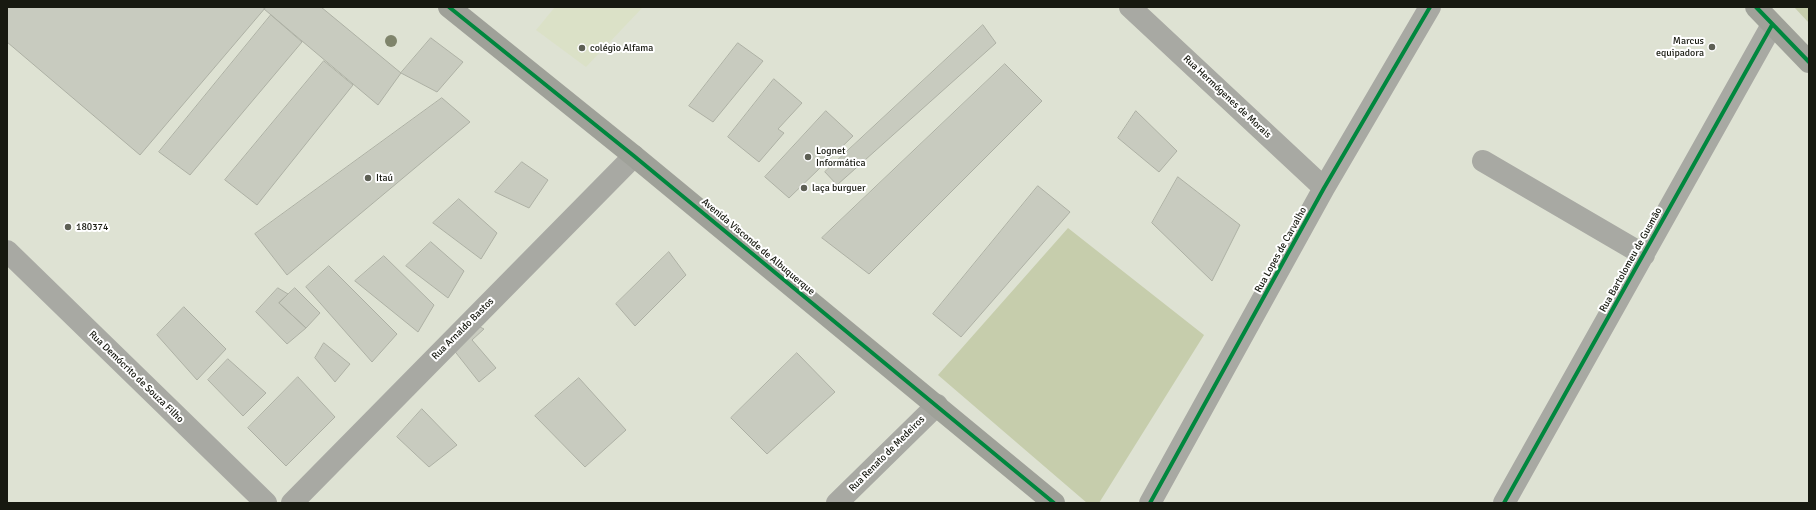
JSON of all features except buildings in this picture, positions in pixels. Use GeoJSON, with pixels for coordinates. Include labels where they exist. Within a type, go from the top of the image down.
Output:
{"type":"FeatureCollection","features":[{"type":"Feature","properties":{"kind":"main road","name":"Avenida Visconde de Albuquerque"},"geometry":{"type":"LineString","coordinates":[[449,7],[634,156],[1054,503]]}},
{"type":"Feature","properties":{"kind":"main road"},"geometry":{"type":"LineString","coordinates":[[1756,7],[1809,62]]}},
{"type":"Feature","properties":{"kind":"street","name":"Rua Hermógenes de Morais"},"geometry":{"type":"LineString","coordinates":[[1130,7],[1324,188]]}},
{"type":"Feature","properties":{"kind":"street","name":"Rua Lopes de Carvalho"},"geometry":{"type":"LineString","coordinates":[[1150,503],[1324,188],[1430,7]]}},
{"type":"Feature","properties":{"kind":"street","name":"Rua Bartolomeu de Gusmão"},"geometry":{"type":"LineString","coordinates":[[1504,503],[1772,24]]}},
{"type":"Feature","properties":{"kind":"street","name":"Rua Arnaldo Bastos"},"geometry":{"type":"LineString","coordinates":[[292,503],[634,156]]}},
{"type":"Feature","properties":{"kind":"street"},"geometry":{"type":"LineString","coordinates":[[1483,161],[1644,254]]}},
{"type":"Feature","properties":{"kind":"street","name":"Rua Demócrito de Souza Filho"},"geometry":{"type":"LineString","coordinates":[[7,251],[266,503]]}},
{"type":"Feature","properties":{"kind":"street","name":"Rua Renato de Medeiros"},"geometry":{"type":"LineString","coordinates":[[837,503],[936,405]]}},
{"type":"Feature","properties":{"kind":"shaded area","name":"colégio Alfama"},"geometry":{"type":"Polygon","coordinates":[[[555,7],[643,7],[586,67],[536,30],[555,7]]]}},
{"type":"Feature","properties":{"kind":"shaded area"},"geometry":{"type":"Polygon","coordinates":[[[1794,7],[1809,7],[1809,23],[1794,7]]]}},
{"type":"Feature","properties":{"kind":"shaded area"},"geometry":{"type":"Polygon","coordinates":[[[1068,228],[1204,335],[1099,503],[1087,503],[938,375],[1068,228]]]}},
{"type":"Feature","properties":{"kind":"cycle path"},"geometry":{"type":"LineString","coordinates":[[449,7],[634,156],[1054,503]]}},
{"type":"Feature","properties":{"kind":"cycle path"},"geometry":{"type":"LineString","coordinates":[[1150,503],[1324,188],[1430,7]]}},
{"type":"Feature","properties":{"kind":"cycle path"},"geometry":{"type":"LineString","coordinates":[[1756,7],[1809,62]]}},
{"type":"Feature","properties":{"kind":"cycle path"},"geometry":{"type":"LineString","coordinates":[[1504,503],[1772,25]]}},
{"type":"Feature","properties":{"kind":"place","name":"Marcus equipadora"},"geometry":{"type":"Point","coordinates":[1712,47]}},
{"type":"Feature","properties":{"kind":"place","name":"colégio Alfama"},"geometry":{"type":"Point","coordinates":[582,48]}},
{"type":"Feature","properties":{"kind":"place","name":"Lognet Informática"},"geometry":{"type":"Point","coordinates":[808,157]}},
{"type":"Feature","properties":{"kind":"place","name":"Itaú"},"geometry":{"type":"Point","coordinates":[368,178]}},
{"type":"Feature","properties":{"kind":"place","name":"laça burguer"},"geometry":{"type":"Point","coordinates":[804,188]}},
{"type":"Feature","properties":{"kind":"place","name":"180374"},"geometry":{"type":"Point","coordinates":[68,227]}}]}
